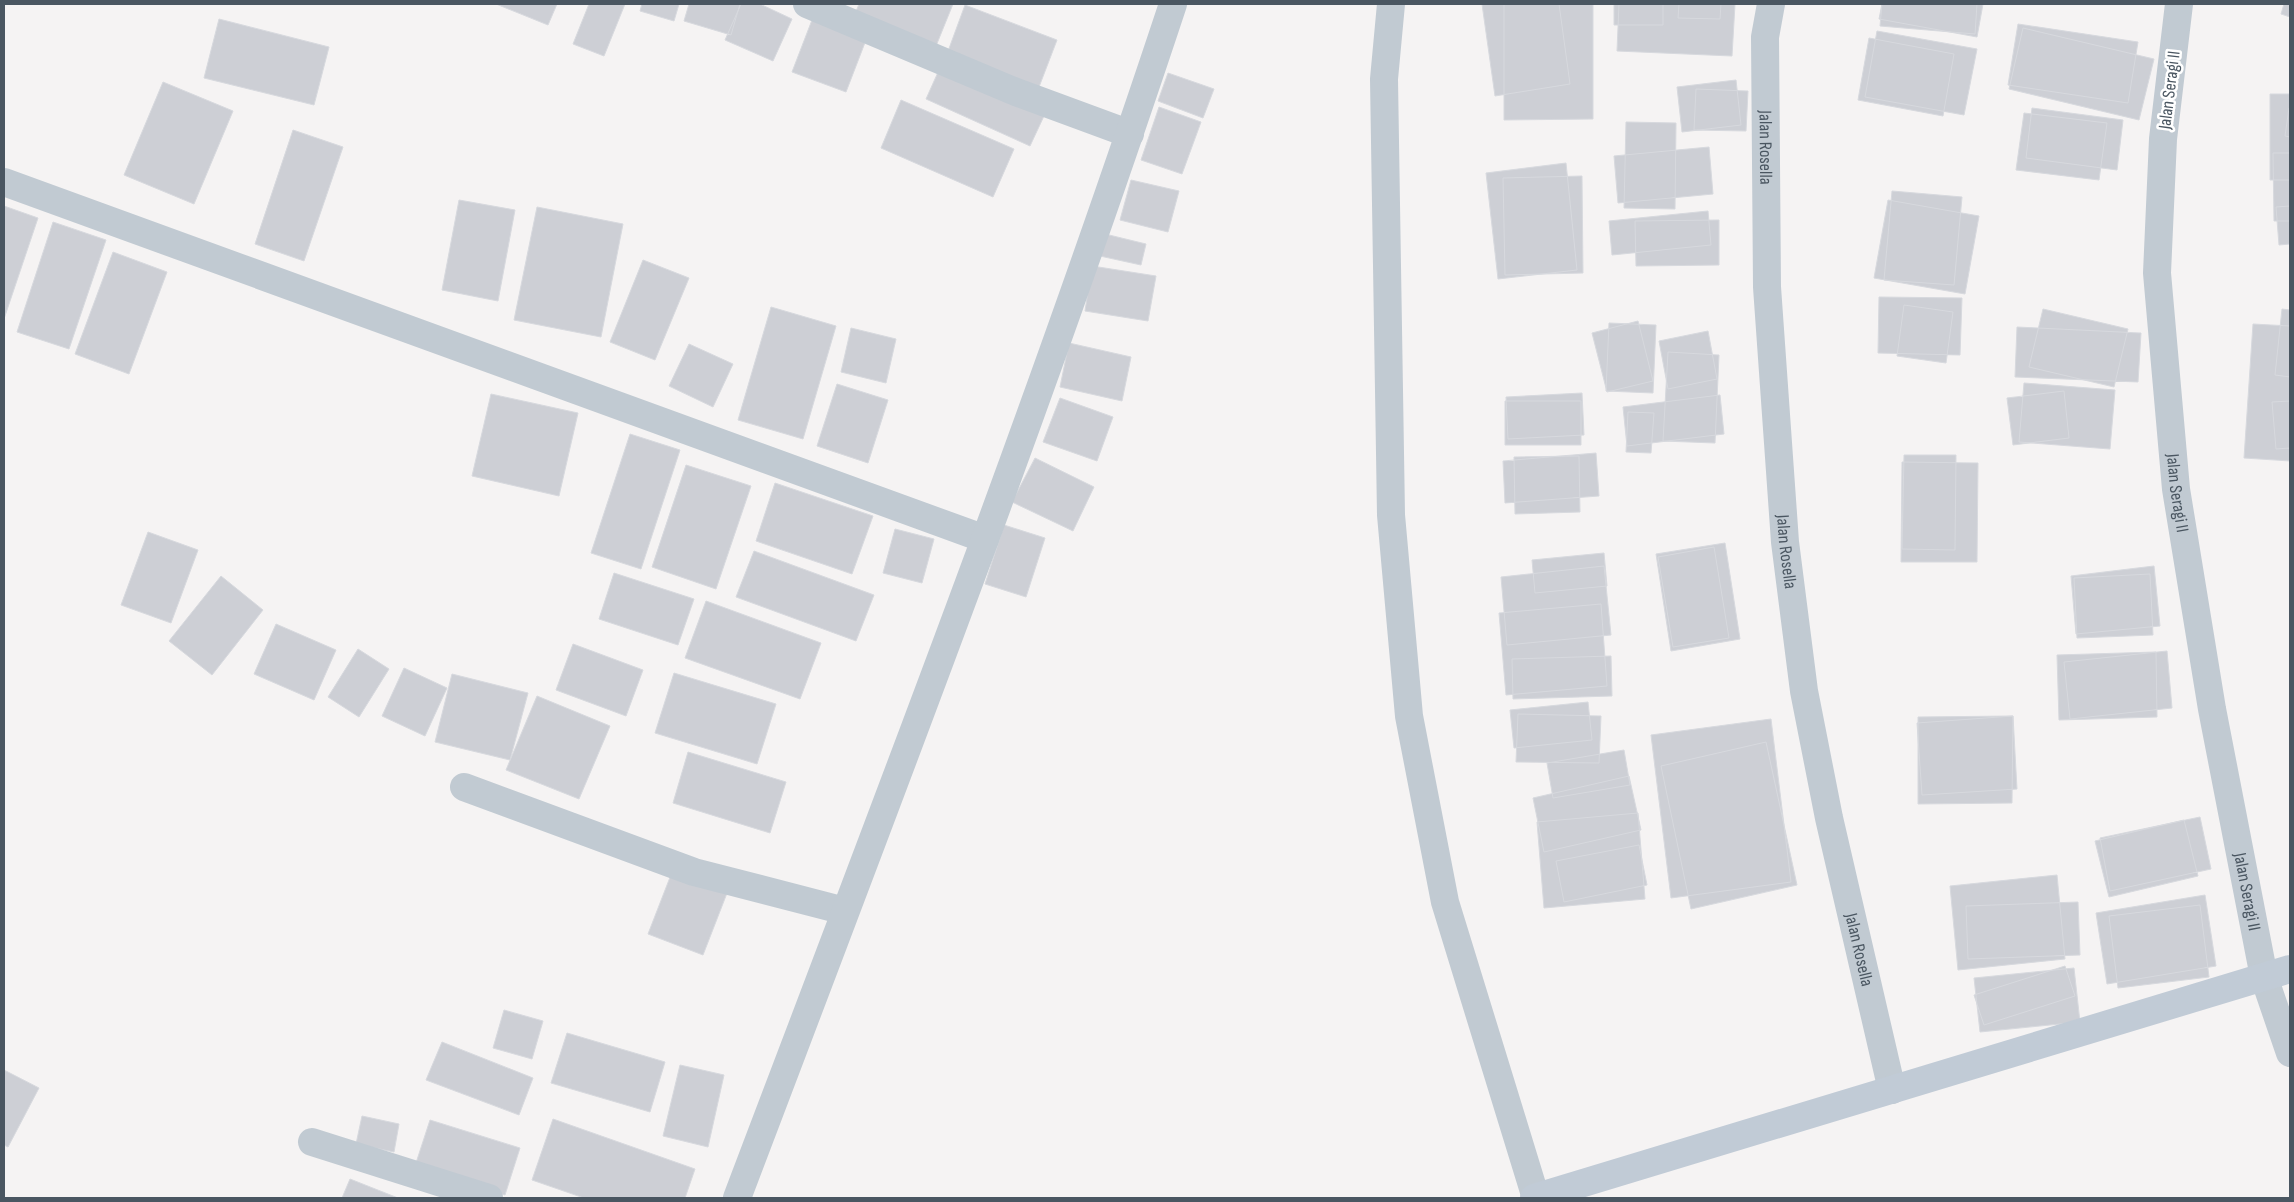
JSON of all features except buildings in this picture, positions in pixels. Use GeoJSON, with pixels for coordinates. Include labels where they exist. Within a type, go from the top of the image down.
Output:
{"type":"FeatureCollection","features":[{"type":"Feature","properties":{"kind":"street"},"geometry":{"type":"LineString","coordinates":[[807,4],[1016,92],[1130,134]]}},
{"type":"Feature","properties":{"kind":"street"},"geometry":{"type":"LineString","coordinates":[[737,1198],[985,539],[1130,134],[1173,4]]}},
{"type":"Feature","properties":{"kind":"street"},"geometry":{"type":"LineString","coordinates":[[1391,4],[1384,79],[1391,515],[1409,716],[1445,902],[1535,1198],[2290,969]]}},
{"type":"Feature","properties":{"kind":"street","name":"Jalan Rosella"},"geometry":{"type":"LineString","coordinates":[[1771,4],[1766,37],[1767,287],[1785,542],[1808,711],[1829,818],[1892,1090]]}},
{"type":"Feature","properties":{"kind":"street","name":"Jalan Seragi II"},"geometry":{"type":"LineString","coordinates":[[2179,4],[2163,139],[2158,283],[2176,489],[2212,709],[2264,977],[2290,1053]]}},
{"type":"Feature","properties":{"kind":"street"},"geometry":{"type":"LineString","coordinates":[[4,182],[985,539]]}},
{"type":"Feature","properties":{"kind":"street"},"geometry":{"type":"LineString","coordinates":[[464,787],[694,872],[846,911]]}},
{"type":"Feature","properties":{"kind":"street"},"geometry":{"type":"LineString","coordinates":[[312,1142],[489,1198]]}}]}
